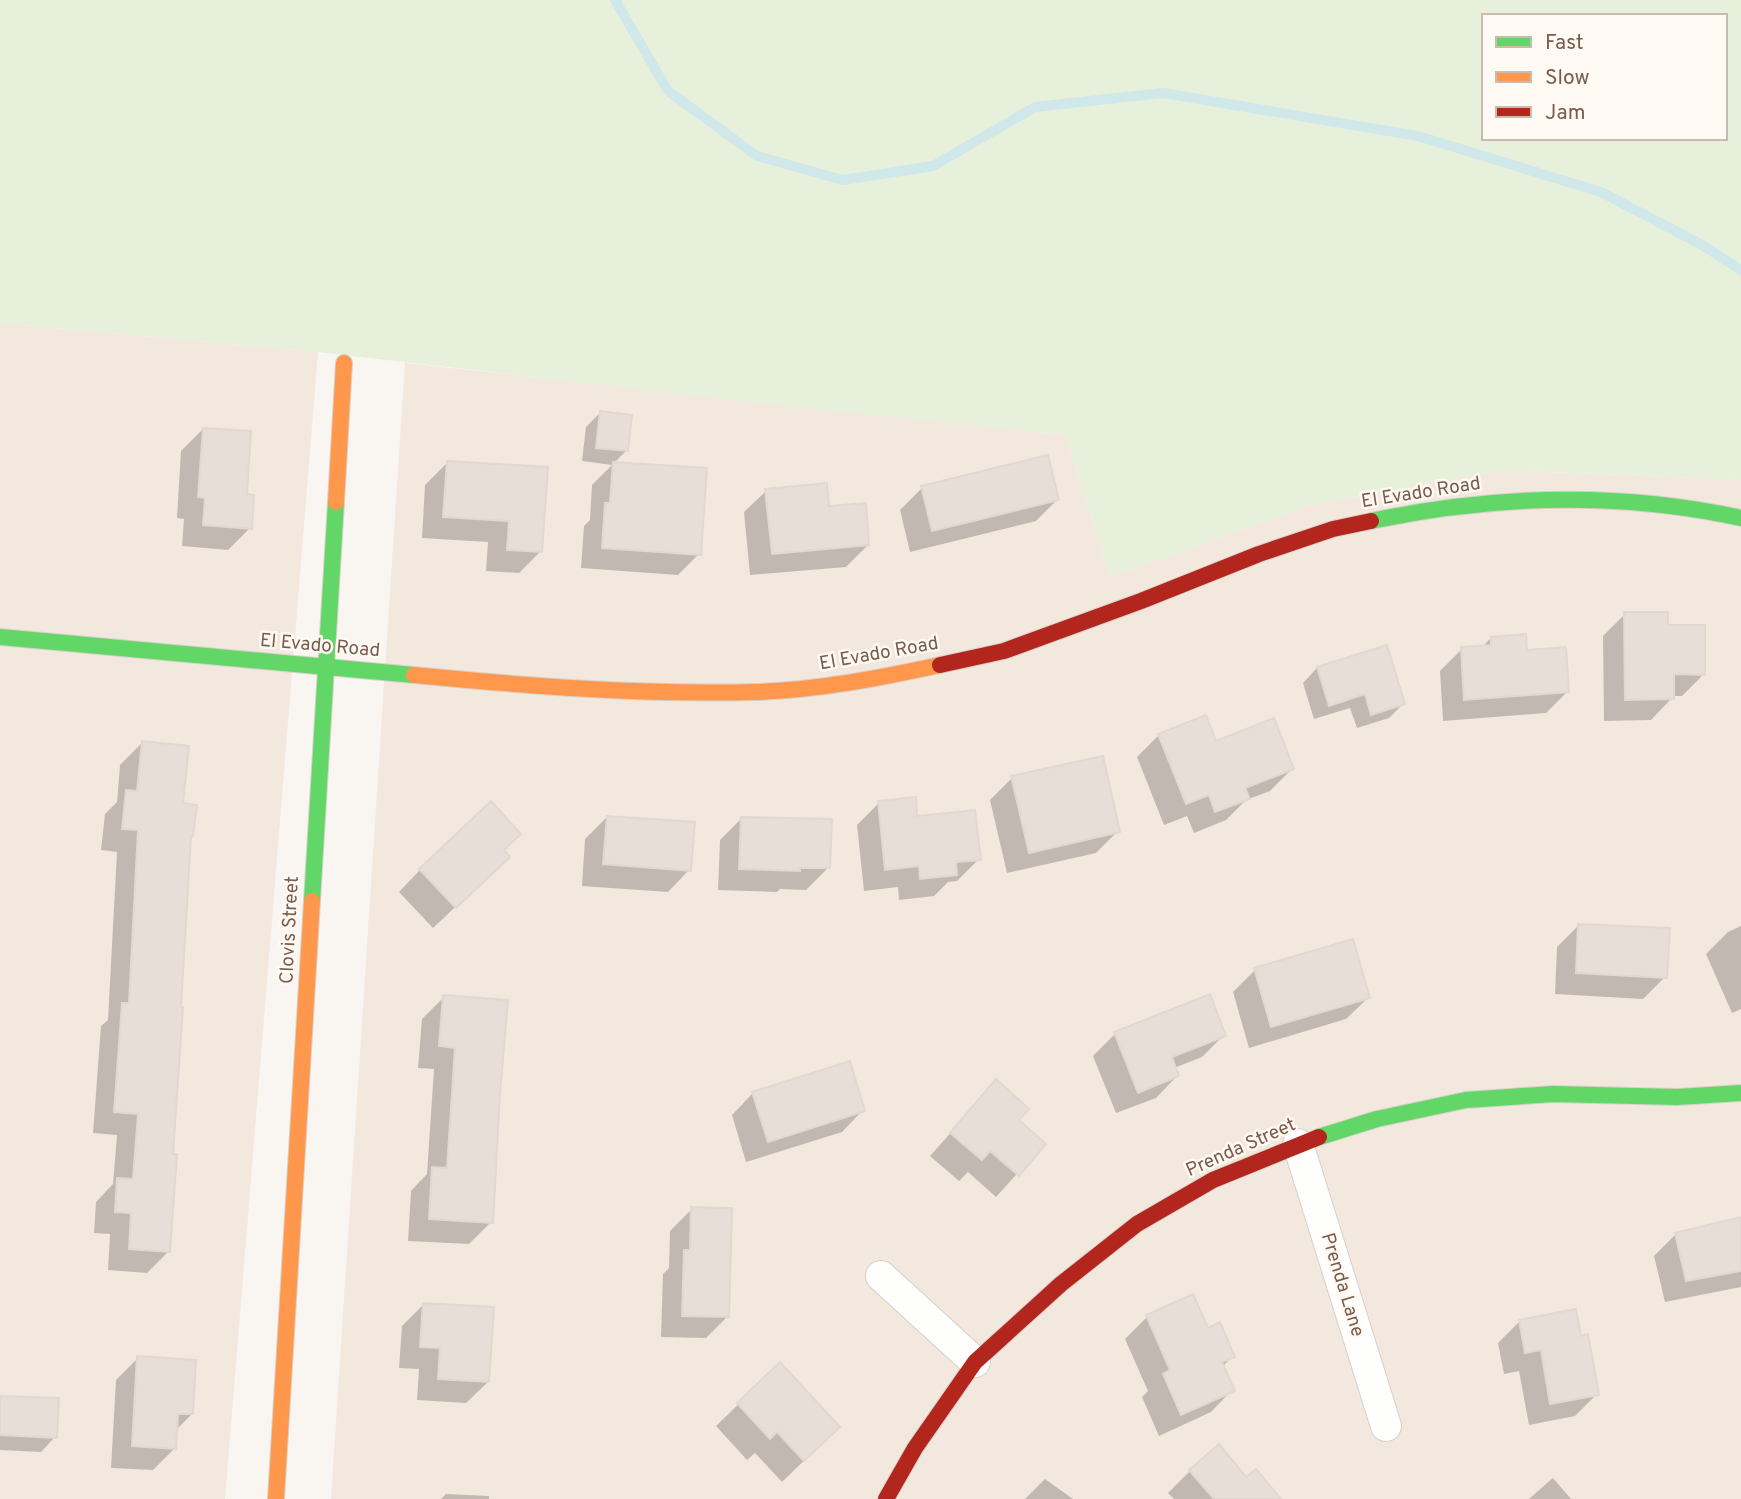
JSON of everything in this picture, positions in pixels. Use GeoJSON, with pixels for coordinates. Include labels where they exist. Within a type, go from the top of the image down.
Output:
{"type":"FeatureCollection","features":[{"type":"Feature","properties":{"kind":"street","name":"Clovis Street"},"geometry":{"type":"LineString","coordinates":[[276,1499],[344,363]]}},
{"type":"Feature","properties":{"kind":"street","name":"El Evado Road"},"geometry":{"type":"LineString","coordinates":[[0,637],[551,688],[757,692],[871,680],[1004,651],[1142,601],[1259,554],[1333,529],[1423,510],[1516,500],[1612,499],[1741,518]]}},
{"type":"Feature","properties":{"kind":"street","name":"Prenda Street"},"geometry":{"type":"LineString","coordinates":[[886,1499],[915,1448],[975,1362],[1060,1284],[1137,1224],[1213,1180],[1297,1144],[1377,1119],[1466,1100],[1553,1094],[1677,1097],[1741,1093]]}},
{"type":"Feature","properties":{"kind":"street","name":"Prenda Lane"},"geometry":{"type":"LineString","coordinates":[[1297,1144],[1386,1426]]}},
{"type":"Feature","properties":{"kind":"street"},"geometry":{"type":"LineString","coordinates":[[881,1276],[975,1362]]}},
{"type":"Feature","properties":{"kind":"shaded area"},"geometry":{"type":"Polygon","coordinates":[[[0,323],[318,352],[225,1499],[0,1499],[0,323]]]}},
{"type":"Feature","properties":{"kind":"shaded area"},"geometry":{"type":"Polygon","coordinates":[[[405,363],[1065,435],[1110,577],[1309,506],[1500,470],[1741,480],[1741,1499],[331,1499],[405,363]]]}},
{"type":"Feature","properties":{"kind":"green space"},"geometry":{"type":"Polygon","coordinates":[[[0,0],[1741,0],[1741,480],[1500,470],[1309,506],[1110,577],[1065,435],[318,352],[0,323],[0,0]]]}},
{"type":"Feature","properties":{"kind":"building"},"geometry":{"type":"Polygon","coordinates":[[[600,411],[632,415],[628,451],[596,448],[600,411]]]}},
{"type":"Feature","properties":{"kind":"building"},"geometry":{"type":"Polygon","coordinates":[[[203,428],[251,431],[247,494],[254,495],[252,529],[203,525],[205,498],[198,497],[203,428]]]}},
{"type":"Feature","properties":{"kind":"building"},"geometry":{"type":"Polygon","coordinates":[[[1048,455],[1059,500],[932,531],[921,486],[1048,455]]]}},
{"type":"Feature","properties":{"kind":"building"},"geometry":{"type":"Polygon","coordinates":[[[447,461],[548,467],[542,552],[507,550],[509,521],[443,517],[447,461]]]}},
{"type":"Feature","properties":{"kind":"building"},"geometry":{"type":"Polygon","coordinates":[[[613,462],[707,468],[701,555],[602,548],[605,503],[610,503],[613,462]]]}},
{"type":"Feature","properties":{"kind":"building"},"geometry":{"type":"Polygon","coordinates":[[[827,483],[829,506],[866,503],[869,545],[772,554],[765,489],[827,483]]]}},
{"type":"Feature","properties":{"kind":"building"},"geometry":{"type":"Polygon","coordinates":[[[1624,612],[1668,612],[1668,625],[1705,625],[1705,675],[1674,674],[1674,699],[1625,700],[1624,612]]]}},
{"type":"Feature","properties":{"kind":"building"},"geometry":{"type":"Polygon","coordinates":[[[1526,634],[1527,650],[1566,647],[1569,692],[1464,700],[1461,647],[1491,645],[1491,637],[1526,634]]]}},
{"type":"Feature","properties":{"kind":"building"},"geometry":{"type":"Polygon","coordinates":[[[1387,645],[1405,704],[1371,715],[1365,694],[1329,706],[1317,667],[1387,645]]]}},
{"type":"Feature","properties":{"kind":"building"},"geometry":{"type":"Polygon","coordinates":[[[1206,715],[1216,741],[1274,718],[1294,769],[1245,788],[1250,799],[1215,812],[1209,795],[1186,804],[1158,734],[1206,715]]]}},
{"type":"Feature","properties":{"kind":"building"},"geometry":{"type":"Polygon","coordinates":[[[142,741],[189,746],[183,803],[197,805],[191,836],[170,1252],[129,1249],[131,1213],[115,1212],[117,1178],[133,1179],[138,1114],[114,1112],[122,1003],[129,1003],[138,830],[122,829],[126,790],[137,791],[142,741]]]}},
{"type":"Feature","properties":{"kind":"building"},"geometry":{"type":"Polygon","coordinates":[[[1103,756],[1120,832],[1029,853],[1011,776],[1103,756]]]}},
{"type":"Feature","properties":{"kind":"building"},"geometry":{"type":"Polygon","coordinates":[[[916,797],[917,816],[975,810],[981,860],[956,862],[957,875],[920,879],[919,866],[885,870],[878,801],[916,797]]]}},
{"type":"Feature","properties":{"kind":"building"},"geometry":{"type":"Polygon","coordinates":[[[491,801],[521,834],[504,850],[510,857],[456,908],[419,869],[491,801]]]}},
{"type":"Feature","properties":{"kind":"building"},"geometry":{"type":"Polygon","coordinates":[[[607,816],[695,822],[691,871],[603,864],[607,816]]]}},
{"type":"Feature","properties":{"kind":"building"},"geometry":{"type":"Polygon","coordinates":[[[741,817],[832,819],[830,868],[800,868],[800,871],[739,869],[741,817]]]}},
{"type":"Feature","properties":{"kind":"building"},"geometry":{"type":"Polygon","coordinates":[[[1578,924],[1670,928],[1667,978],[1576,973],[1578,924]]]}},
{"type":"Feature","properties":{"kind":"building"},"geometry":{"type":"Polygon","coordinates":[[[1353,939],[1370,998],[1271,1027],[1254,968],[1353,939]]]}},
{"type":"Feature","properties":{"kind":"building"},"geometry":{"type":"Polygon","coordinates":[[[1210,994],[1226,1036],[1172,1057],[1179,1076],[1138,1093],[1114,1032],[1210,994]]]}},
{"type":"Feature","properties":{"kind":"building"},"geometry":{"type":"Polygon","coordinates":[[[443,995],[508,1000],[493,1223],[429,1219],[432,1167],[447,1168],[455,1048],[439,1046],[443,995]]]}},
{"type":"Feature","properties":{"kind":"building"},"geometry":{"type":"Polygon","coordinates":[[[850,1061],[865,1111],[768,1142],[752,1092],[850,1061]]]}},
{"type":"Feature","properties":{"kind":"building"},"geometry":{"type":"Polygon","coordinates":[[[996,1079],[1029,1109],[1019,1120],[1046,1144],[1019,1176],[990,1151],[982,1160],[950,1133],[996,1079]]]}},
{"type":"Feature","properties":{"kind":"building"},"geometry":{"type":"Polygon","coordinates":[[[691,1207],[732,1208],[729,1317],[682,1316],[684,1250],[690,1250],[691,1207]]]}},
{"type":"Feature","properties":{"kind":"building"},"geometry":{"type":"Polygon","coordinates":[[[1741,1217],[1741,1271],[1686,1281],[1675,1233],[1741,1217]]]}},
{"type":"Feature","properties":{"kind":"building"},"geometry":{"type":"Polygon","coordinates":[[[1193,1294],[1208,1328],[1220,1322],[1235,1357],[1222,1362],[1235,1391],[1181,1415],[1163,1374],[1170,1370],[1146,1315],[1193,1294]]]}},
{"type":"Feature","properties":{"kind":"building"},"geometry":{"type":"Polygon","coordinates":[[[423,1303],[494,1307],[489,1382],[438,1379],[440,1348],[420,1347],[423,1303]]]}},
{"type":"Feature","properties":{"kind":"building"},"geometry":{"type":"Polygon","coordinates":[[[1576,1309],[1581,1336],[1588,1334],[1599,1395],[1550,1404],[1541,1350],[1525,1353],[1519,1320],[1576,1309]]]}},
{"type":"Feature","properties":{"kind":"building"},"geometry":{"type":"Polygon","coordinates":[[[137,1356],[196,1360],[193,1414],[178,1414],[176,1449],[132,1446],[137,1356]]]}},
{"type":"Feature","properties":{"kind":"building"},"geometry":{"type":"Polygon","coordinates":[[[780,1362],[840,1427],[804,1461],[777,1432],[770,1439],[737,1403],[780,1362]]]}},
{"type":"Feature","properties":{"kind":"building"},"geometry":{"type":"Polygon","coordinates":[[[0,1396],[59,1398],[57,1438],[0,1435],[0,1396]]]}},
{"type":"Feature","properties":{"kind":"building"},"geometry":{"type":"Polygon","coordinates":[[[1219,1444],[1246,1477],[1256,1469],[1281,1499],[1214,1499],[1189,1470],[1219,1444]]]}},
{"type":"Feature","properties":{"kind":"waterway"},"geometry":{"type":"LineString","coordinates":[[615,0],[668,91],[757,156],[843,180],[933,166],[1035,107],[1163,93],[1418,136],[1601,192],[1702,245],[1741,270]]}},
{"type":"Feature","properties":{"kind":"traffic: fast"},"geometry":{"type":"LineString","coordinates":[[1371,521],[1464,506],[1556,500],[1648,503],[1741,518]]}},
{"type":"Feature","properties":{"kind":"traffic: fast"},"geometry":{"type":"LineString","coordinates":[[312,901],[336,502]]}},
{"type":"Feature","properties":{"kind":"traffic: fast"},"geometry":{"type":"LineString","coordinates":[[0,637],[414,675]]}},
{"type":"Feature","properties":{"kind":"traffic: fast"},"geometry":{"type":"LineString","coordinates":[[1319,1137],[1377,1119],[1466,1100],[1553,1094],[1677,1097],[1741,1093]]}},
{"type":"Feature","properties":{"kind":"traffic: slow"},"geometry":{"type":"LineString","coordinates":[[336,502],[344,363]]}},
{"type":"Feature","properties":{"kind":"traffic: slow"},"geometry":{"type":"LineString","coordinates":[[414,675],[584,689],[755,692],[849,683],[940,665]]}},
{"type":"Feature","properties":{"kind":"traffic: slow"},"geometry":{"type":"LineString","coordinates":[[276,1499],[312,901]]}},
{"type":"Feature","properties":{"kind":"traffic: jam"},"geometry":{"type":"LineString","coordinates":[[940,665],[1004,651],[1259,554],[1333,529],[1371,521]]}},
{"type":"Feature","properties":{"kind":"traffic: jam"},"geometry":{"type":"LineString","coordinates":[[886,1499],[915,1448],[975,1362],[1061,1284],[1137,1224],[1213,1180],[1319,1137]]}}]}
